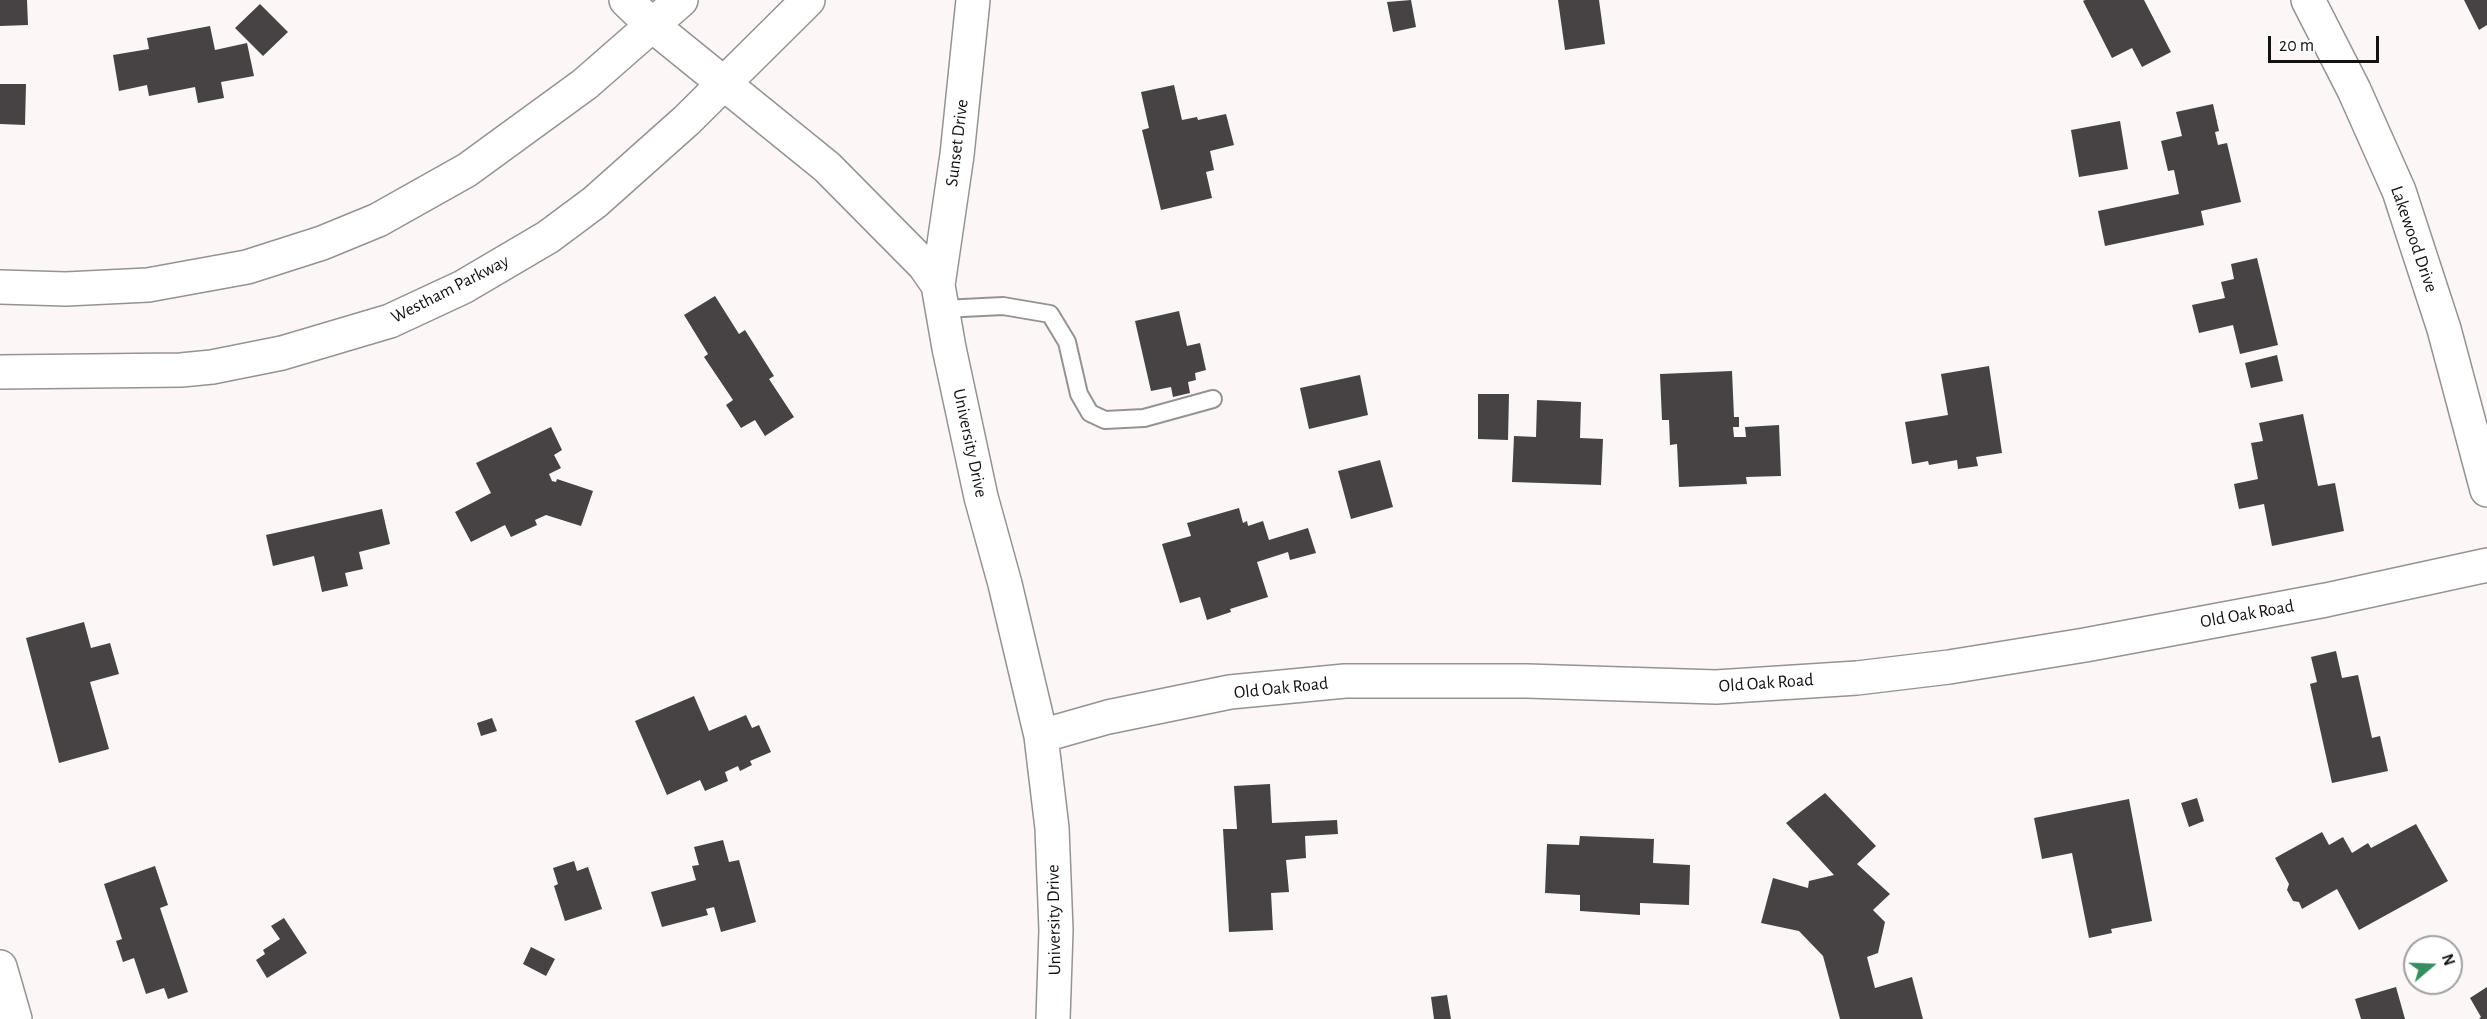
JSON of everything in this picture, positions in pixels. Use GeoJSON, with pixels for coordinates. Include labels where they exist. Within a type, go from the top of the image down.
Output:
{"type":"FeatureCollection","features":[{"type":"Feature","properties":{"kind":"street","name":"University Drive"},"geometry":{"type":"LineString","coordinates":[[626,0],[723,85],[827,167],[924,265],[941,297],[949,348],[981,497],[1005,584],[1041,736],[1052,828],[1056,930],[1054,1018]]}},
{"type":"Feature","properties":{"kind":"street"},"geometry":{"type":"LineString","coordinates":[[0,287],[66,289],[148,285],[247,267],[322,243],[378,219],[467,170],[585,84],[681,0]]}},
{"type":"Feature","properties":{"kind":"street","name":"Westham Parkway"},"geometry":{"type":"LineString","coordinates":[[0,372],[181,370],[212,367],[282,353],[390,321],[463,287],[548,237],[595,202],[723,85],[808,0]]}},
{"type":"Feature","properties":{"kind":"street","name":"Sunset Drive"},"geometry":{"type":"LineString","coordinates":[[941,297],[974,0]]}},
{"type":"Feature","properties":{"kind":"street","name":"Lakewood Drive"},"geometry":{"type":"LineString","coordinates":[[2308,0],[2354,90],[2399,191],[2444,329],[2487,490]]}},
{"type":"Feature","properties":{"kind":"street","name":"Old Oak Road"},"geometry":{"type":"LineString","coordinates":[[1041,736],[1108,717],[1230,693],[1345,681],[1527,681],[1716,687],[1857,678],[1949,667],[2326,600],[2487,566]]}},
{"type":"Feature","properties":{"kind":"street"},"geometry":{"type":"LineString","coordinates":[[0,967],[15,1019]]}},
{"type":"Feature","properties":{"kind":"lane"},"geometry":{"type":"LineString","coordinates":[[941,297],[1050,314],[1067,342],[1079,394],[1090,413],[1105,420],[1144,418],[1213,399]]}},
{"type":"Feature","properties":{"kind":"building"},"geometry":{"type":"Polygon","coordinates":[[[0,0],[27,0],[28,25],[0,26],[0,0]]]}},
{"type":"Feature","properties":{"kind":"building"},"geometry":{"type":"Polygon","coordinates":[[[1411,0],[1416,27],[1393,32],[1387,2],[1411,0]]]}},
{"type":"Feature","properties":{"kind":"building"},"geometry":{"type":"Polygon","coordinates":[[[1558,0],[1599,0],[1605,44],[1565,50],[1558,0]]]}},
{"type":"Feature","properties":{"kind":"building"},"geometry":{"type":"Polygon","coordinates":[[[2144,0],[2171,52],[2142,67],[2132,48],[2112,58],[2083,1],[2144,0]]]}},
{"type":"Feature","properties":{"kind":"building"},"geometry":{"type":"Polygon","coordinates":[[[2464,0],[2487,0],[2487,25],[2479,30],[2464,0]]]}},
{"type":"Feature","properties":{"kind":"building"},"geometry":{"type":"Polygon","coordinates":[[[260,4],[288,32],[263,56],[235,28],[260,4]]]}},
{"type":"Feature","properties":{"kind":"building"},"geometry":{"type":"Polygon","coordinates":[[[210,26],[215,50],[247,43],[254,76],[221,82],[224,98],[198,103],[195,87],[149,96],[147,85],[119,91],[113,55],[149,49],[147,38],[210,26]]]}},
{"type":"Feature","properties":{"kind":"building"},"geometry":{"type":"Polygon","coordinates":[[[0,84],[26,84],[25,125],[0,124],[0,84]]]}},
{"type":"Feature","properties":{"kind":"building"},"geometry":{"type":"Polygon","coordinates":[[[1174,85],[1182,120],[1197,117],[1198,120],[1226,114],[1234,145],[1210,151],[1214,170],[1206,172],[1212,198],[1161,210],[1142,130],[1149,128],[1141,92],[1174,85]]]}},
{"type":"Feature","properties":{"kind":"building"},"geometry":{"type":"Polygon","coordinates":[[[2213,104],[2219,131],[2215,132],[2218,145],[2227,143],[2241,202],[2201,211],[2204,225],[2105,246],[2098,211],[2179,194],[2174,170],[2168,171],[2161,141],[2182,136],[2176,112],[2213,104]]]}},
{"type":"Feature","properties":{"kind":"building"},"geometry":{"type":"Polygon","coordinates":[[[2120,121],[2128,169],[2079,177],[2071,130],[2120,121]]]}},
{"type":"Feature","properties":{"kind":"building"},"geometry":{"type":"Polygon","coordinates":[[[2257,258],[2278,345],[2240,354],[2233,325],[2199,333],[2192,305],[2225,298],[2221,282],[2234,279],[2231,264],[2257,258]]]}},
{"type":"Feature","properties":{"kind":"building"},"geometry":{"type":"Polygon","coordinates":[[[715,296],[739,334],[745,330],[774,376],[769,379],[794,417],[765,436],[755,420],[741,428],[726,405],[733,400],[704,357],[708,354],[684,315],[715,296]]]}},
{"type":"Feature","properties":{"kind":"building"},"geometry":{"type":"Polygon","coordinates":[[[1179,311],[1187,346],[1200,343],[1206,370],[1195,373],[1196,380],[1188,382],[1190,393],[1173,397],[1171,387],[1151,391],[1135,321],[1179,311]]]}},
{"type":"Feature","properties":{"kind":"building"},"geometry":{"type":"Polygon","coordinates":[[[2277,355],[2283,381],[2251,388],[2245,363],[2277,355]]]}},
{"type":"Feature","properties":{"kind":"building"},"geometry":{"type":"Polygon","coordinates":[[[1989,366],[2002,453],[1976,457],[1978,466],[1958,469],[1957,460],[1929,465],[1928,461],[1912,464],[1905,422],[1948,415],[1941,374],[1989,366]]]}},
{"type":"Feature","properties":{"kind":"building"},"geometry":{"type":"Polygon","coordinates":[[[1732,371],[1734,417],[1739,417],[1739,427],[1733,427],[1734,437],[1746,437],[1745,427],[1779,425],[1781,476],[1746,477],[1747,484],[1679,487],[1677,444],[1670,445],[1669,420],[1662,420],[1660,374],[1732,371]]]}},
{"type":"Feature","properties":{"kind":"building"},"geometry":{"type":"Polygon","coordinates":[[[1360,375],[1368,415],[1309,429],[1300,388],[1360,375]]]}},
{"type":"Feature","properties":{"kind":"building"},"geometry":{"type":"Polygon","coordinates":[[[1478,394],[1509,394],[1508,440],[1478,439],[1478,394]]]}},
{"type":"Feature","properties":{"kind":"building"},"geometry":{"type":"Polygon","coordinates":[[[1537,400],[1581,402],[1580,438],[1603,439],[1601,485],[1512,482],[1514,436],[1536,437],[1537,400]]]}},
{"type":"Feature","properties":{"kind":"building"},"geometry":{"type":"Polygon","coordinates":[[[2303,414],[2318,486],[2335,483],[2344,531],[2272,546],[2264,504],[2239,509],[2234,484],[2258,479],[2251,443],[2263,441],[2259,423],[2303,414]]]}},
{"type":"Feature","properties":{"kind":"building"},"geometry":{"type":"Polygon","coordinates":[[[551,427],[562,450],[554,455],[561,468],[549,474],[552,481],[556,482],[557,479],[593,491],[581,526],[546,515],[535,520],[537,525],[511,537],[505,525],[471,542],[455,512],[491,493],[476,463],[551,427]]]}},
{"type":"Feature","properties":{"kind":"building"},"geometry":{"type":"Polygon","coordinates":[[[1380,460],[1393,507],[1351,519],[1338,471],[1380,460]]]}},
{"type":"Feature","properties":{"kind":"building"},"geometry":{"type":"Polygon","coordinates":[[[1239,508],[1243,523],[1247,521],[1248,526],[1263,521],[1269,540],[1308,528],[1316,553],[1290,560],[1288,552],[1257,562],[1268,597],[1230,609],[1231,612],[1207,620],[1200,597],[1180,603],[1162,544],[1191,536],[1187,523],[1239,508]]]}},
{"type":"Feature","properties":{"kind":"building"},"geometry":{"type":"Polygon","coordinates":[[[382,509],[390,544],[359,552],[363,569],[345,573],[348,586],[322,592],[314,556],[273,566],[266,535],[382,509]]]}},
{"type":"Feature","properties":{"kind":"building"},"geometry":{"type":"Polygon","coordinates":[[[84,622],[91,648],[110,643],[119,674],[90,682],[109,749],[59,763],[26,638],[84,622]]]}},
{"type":"Feature","properties":{"kind":"building"},"geometry":{"type":"Polygon","coordinates":[[[2336,651],[2342,678],[2358,675],[2372,738],[2380,736],[2388,771],[2332,783],[2310,684],[2317,682],[2311,657],[2336,651]]]}},
{"type":"Feature","properties":{"kind":"building"},"geometry":{"type":"Polygon","coordinates":[[[694,696],[709,731],[746,715],[752,728],[759,725],[771,752],[750,761],[752,765],[740,771],[738,766],[725,772],[728,781],[705,791],[700,780],[667,795],[635,721],[694,696]]]}},
{"type":"Feature","properties":{"kind":"building"},"geometry":{"type":"Polygon","coordinates":[[[492,718],[497,731],[481,736],[477,723],[492,718]]]}},
{"type":"Feature","properties":{"kind":"building"},"geometry":{"type":"Polygon","coordinates":[[[1270,784],[1272,823],[1337,820],[1338,834],[1305,836],[1306,858],[1286,860],[1289,892],[1271,893],[1273,930],[1229,932],[1223,829],[1237,829],[1234,786],[1270,784]]]}},
{"type":"Feature","properties":{"kind":"building"},"geometry":{"type":"Polygon","coordinates":[[[1825,793],[1876,846],[1857,864],[1890,894],[1873,910],[1885,922],[1878,953],[1867,957],[1875,988],[1912,977],[1923,1019],[1840,1019],[1823,956],[1799,931],[1761,923],[1773,878],[1808,888],[1809,881],[1834,875],[1786,823],[1825,793]]]}},
{"type":"Feature","properties":{"kind":"building"},"geometry":{"type":"Polygon","coordinates":[[[2197,798],[2204,821],[2189,827],[2181,803],[2197,798]]]}},
{"type":"Feature","properties":{"kind":"building"},"geometry":{"type":"Polygon","coordinates":[[[2129,799],[2152,921],[2111,929],[2112,933],[2089,938],[2072,853],[2042,859],[2034,818],[2129,799]]]}},
{"type":"Feature","properties":{"kind":"building"},"geometry":{"type":"Polygon","coordinates":[[[2416,824],[2448,881],[2359,930],[2337,889],[2302,909],[2299,902],[2293,901],[2287,890],[2289,884],[2275,858],[2322,832],[2329,845],[2343,837],[2352,853],[2368,843],[2371,848],[2416,824]]]}},
{"type":"Feature","properties":{"kind":"building"},"geometry":{"type":"Polygon","coordinates":[[[1580,836],[1654,839],[1653,863],[1690,865],[1689,905],[1640,903],[1640,915],[1580,911],[1580,895],[1545,893],[1547,844],[1579,845],[1580,836]]]}},
{"type":"Feature","properties":{"kind":"building"},"geometry":{"type":"Polygon","coordinates":[[[723,840],[729,862],[739,860],[756,922],[721,932],[714,907],[706,909],[708,915],[662,927],[651,892],[696,880],[692,866],[699,865],[694,847],[723,840]]]}},
{"type":"Feature","properties":{"kind":"building"},"geometry":{"type":"Polygon","coordinates":[[[574,861],[577,871],[588,867],[602,909],[565,921],[554,886],[558,884],[553,868],[574,861]]]}},
{"type":"Feature","properties":{"kind":"building"},"geometry":{"type":"Polygon","coordinates":[[[155,866],[168,905],[160,908],[188,992],[168,999],[164,988],[146,994],[134,958],[123,962],[116,941],[122,939],[104,884],[155,866]]]}},
{"type":"Feature","properties":{"kind":"building"},"geometry":{"type":"Polygon","coordinates":[[[284,918],[307,953],[267,978],[256,960],[265,954],[263,950],[280,939],[271,926],[284,918]]]}},
{"type":"Feature","properties":{"kind":"building"},"geometry":{"type":"Polygon","coordinates":[[[531,947],[555,959],[546,976],[523,964],[531,947]]]}},
{"type":"Feature","properties":{"kind":"building"},"geometry":{"type":"Polygon","coordinates":[[[2396,987],[2405,1019],[2361,1019],[2355,999],[2396,987]]]}},
{"type":"Feature","properties":{"kind":"building"},"geometry":{"type":"Polygon","coordinates":[[[2487,987],[2487,1019],[2479,1019],[2481,1017],[2470,998],[2487,987]]]}},
{"type":"Feature","properties":{"kind":"building"},"geometry":{"type":"Polygon","coordinates":[[[1447,995],[1451,1019],[1434,1019],[1431,997],[1447,995]]]}}]}
